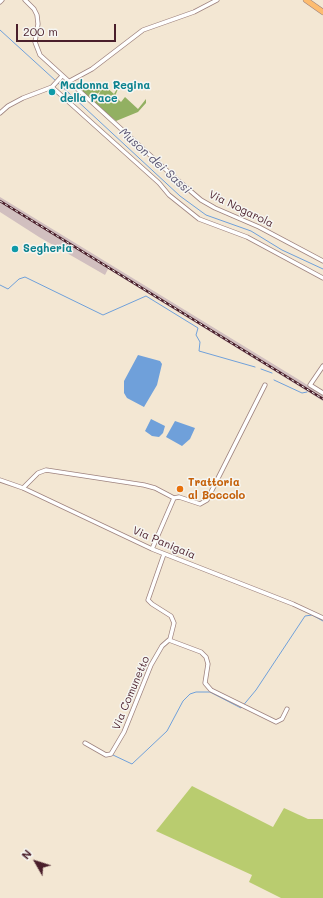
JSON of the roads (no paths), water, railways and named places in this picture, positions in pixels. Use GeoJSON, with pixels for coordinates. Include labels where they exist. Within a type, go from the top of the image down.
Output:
{"type":"FeatureCollection","features":[{"type":"Feature","properties":{"kind":"highway"},"geometry":{"type":"LineString","coordinates":[[306,0],[323,12]]}},
{"type":"Feature","properties":{"kind":"street","name":"Via Nogarola"},"geometry":{"type":"LineString","coordinates":[[25,0],[34,9],[37,15],[38,24],[35,42],[38,51],[61,77],[201,200],[259,227],[323,262]]}},
{"type":"Feature","properties":{"kind":"street"},"geometry":{"type":"LineString","coordinates":[[68,82],[92,68],[143,30],[194,12],[217,0]]}},
{"type":"Feature","properties":{"kind":"street"},"geometry":{"type":"LineString","coordinates":[[0,113],[8,106],[23,98],[53,86],[61,77]]}},
{"type":"Feature","properties":{"kind":"street"},"geometry":{"type":"LineString","coordinates":[[53,86],[159,182],[169,195],[199,219],[247,237],[323,278]]}},
{"type":"Feature","properties":{"kind":"street"},"geometry":{"type":"LineString","coordinates":[[323,366],[310,385],[323,393]]}},
{"type":"Feature","properties":{"kind":"street"},"geometry":{"type":"LineString","coordinates":[[23,488],[38,473],[46,470],[144,485],[156,488],[174,498],[179,497],[200,504],[206,502],[265,385]]}},
{"type":"Feature","properties":{"kind":"street","name":"Via Panigaia"},"geometry":{"type":"LineString","coordinates":[[0,480],[23,488],[152,549],[293,604],[323,618]]}},
{"type":"Feature","properties":{"kind":"street"},"geometry":{"type":"LineString","coordinates":[[152,549],[174,498]]}},
{"type":"Feature","properties":{"kind":"street","name":"Via Comunetto"},"geometry":{"type":"LineString","coordinates":[[85,742],[106,755],[111,754],[126,728],[151,665],[162,646],[169,640],[174,626],[173,620],[169,614],[148,600],[164,554]]}},
{"type":"Feature","properties":{"kind":"street"},"geometry":{"type":"LineString","coordinates":[[169,640],[201,652],[206,657],[208,664],[205,683],[211,690],[276,722],[282,719],[286,709]]}},
{"type":"Feature","properties":{"kind":"water"},"geometry":{"type":"Polygon","coordinates":[[[138,355],[160,361],[162,364],[157,385],[144,407],[127,398],[124,393],[124,381],[138,355]]]}},
{"type":"Feature","properties":{"kind":"water"},"geometry":{"type":"Polygon","coordinates":[[[151,419],[165,426],[163,433],[159,437],[152,436],[145,431],[151,419]]]}},
{"type":"Feature","properties":{"kind":"water"},"geometry":{"type":"Polygon","coordinates":[[[175,421],[195,428],[190,439],[182,446],[166,437],[175,421]]]}},
{"type":"Feature","properties":{"kind":"waterway","name":"Muson dei Sassi"},"geometry":{"type":"LineString","coordinates":[[0,30],[56,81]]}},
{"type":"Feature","properties":{"kind":"waterway","name":"Muson dei Sassi"},"geometry":{"type":"LineString","coordinates":[[58,83],[180,196],[206,215],[251,231],[282,250],[323,269]]}},
{"type":"Feature","properties":{"kind":"waterway"},"geometry":{"type":"LineString","coordinates":[[0,285],[8,289],[19,279],[25,277],[103,315],[146,296],[198,328],[196,335],[200,342],[199,351],[255,367]]}},
{"type":"Feature","properties":{"kind":"waterway"},"geometry":{"type":"LineString","coordinates":[[261,369],[272,373]]}},
{"type":"Feature","properties":{"kind":"waterway"},"geometry":{"type":"LineString","coordinates":[[274,380],[302,393],[307,392]]}},
{"type":"Feature","properties":{"kind":"waterway"},"geometry":{"type":"LineString","coordinates":[[113,755],[132,764],[167,731],[183,701],[190,694],[196,692],[210,692],[241,708],[256,690],[305,616],[312,615],[323,621]]}},
{"type":"Feature","properties":{"kind":"railway"},"geometry":{"type":"LineString","coordinates":[[0,201],[323,399]]}},
{"type":"Feature","properties":{"kind":"place","name":"Madonna Regina della Pace"},"geometry":{"type":"Point","coordinates":[52,92]}},
{"type":"Feature","properties":{"kind":"place","name":"Segheria"},"geometry":{"type":"Point","coordinates":[15,249]}},
{"type":"Feature","properties":{"kind":"place","name":"Trattoria al Boccolo"},"geometry":{"type":"Point","coordinates":[180,489]}}]}
